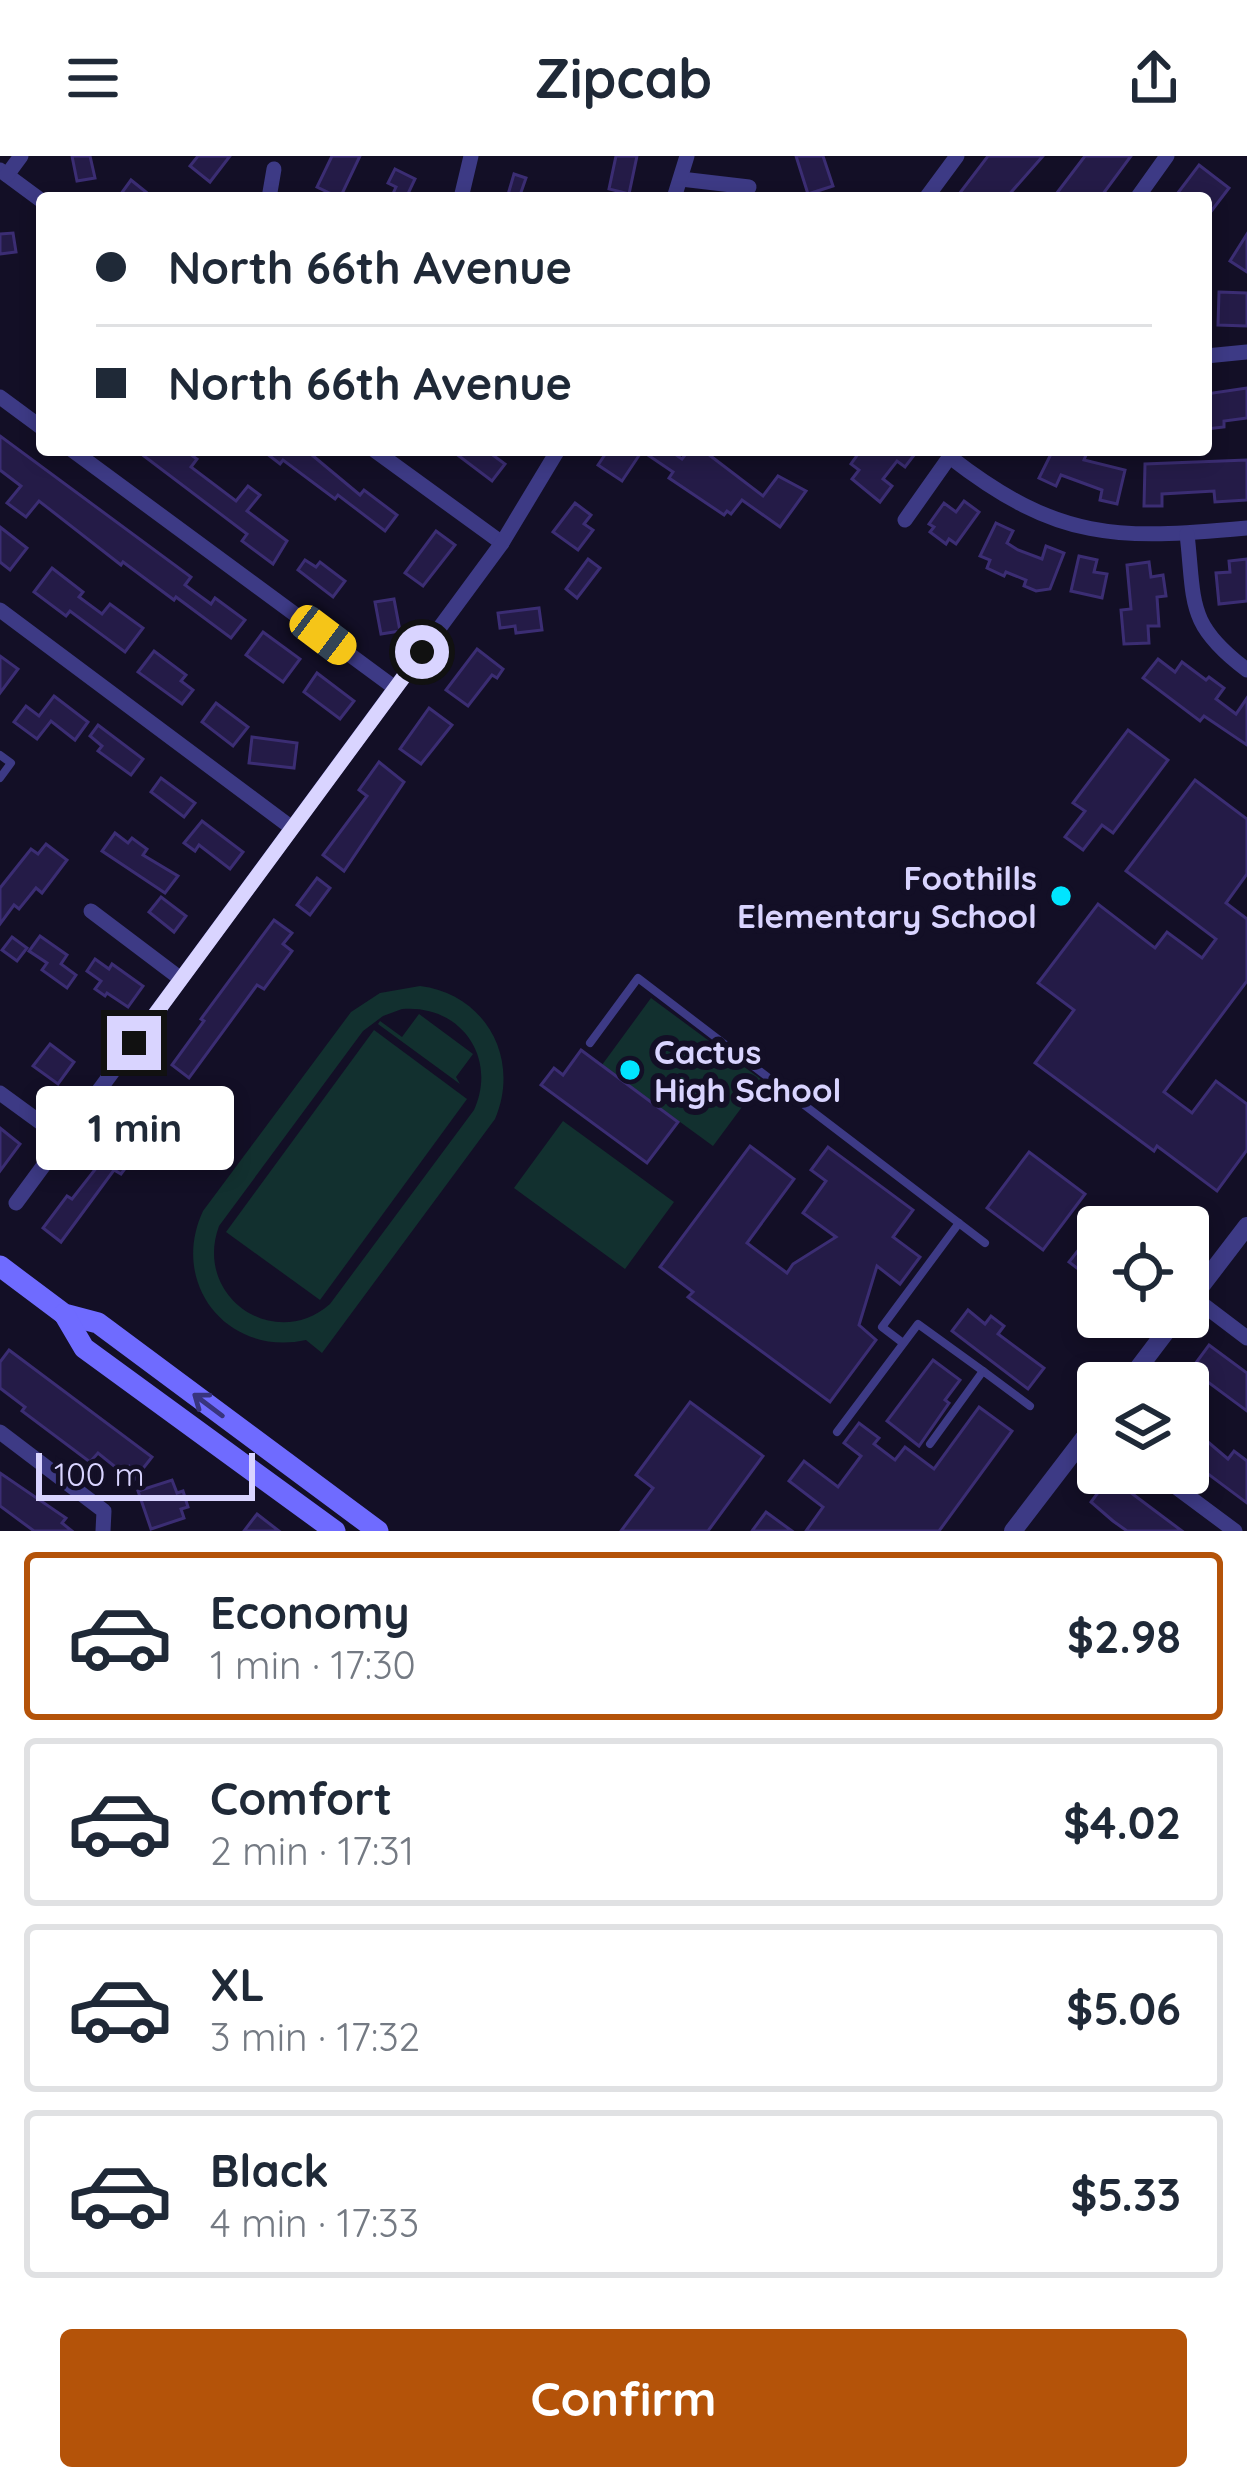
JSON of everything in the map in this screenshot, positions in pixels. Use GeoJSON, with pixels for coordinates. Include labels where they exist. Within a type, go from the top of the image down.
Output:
{"type":"FeatureCollection","features":[{"type":"Feature","properties":{"kind":"main road"},"geometry":{"type":"LineString","coordinates":[[0,1266],[64,1313],[98,1323],[378,1531]]}},
{"type":"Feature","properties":{"kind":"main road"},"geometry":{"type":"LineString","coordinates":[[64,1313],[85,1348],[335,1531]]}},
{"type":"Feature","properties":{"kind":"main road"},"geometry":{"type":"LineString","coordinates":[[312,1514],[335,1500]]}},
{"type":"Feature","properties":{"kind":"street"},"geometry":{"type":"LineString","coordinates":[[21,156],[3,172],[36,197]]}},
{"type":"Feature","properties":{"kind":"street"},"geometry":{"type":"LineString","coordinates":[[462,192],[471,156]]}},
{"type":"Feature","properties":{"kind":"street"},"geometry":{"type":"LineString","coordinates":[[676,192],[687,156]]}},
{"type":"Feature","properties":{"kind":"street"},"geometry":{"type":"LineString","coordinates":[[930,192],[957,156]]}},
{"type":"Feature","properties":{"kind":"street"},"geometry":{"type":"LineString","coordinates":[[1141,192],[1167,156]]}},
{"type":"Feature","properties":{"kind":"street"},"geometry":{"type":"LineString","coordinates":[[270,192],[274,169]]}},
{"type":"Feature","properties":{"kind":"street"},"geometry":{"type":"LineString","coordinates":[[681,179],[748,187]]}},
{"type":"Feature","properties":{"kind":"street"},"geometry":{"type":"LineString","coordinates":[[1212,355],[1247,352]]}},
{"type":"Feature","properties":{"kind":"street"},"geometry":{"type":"LineString","coordinates":[[0,397],[36,424]]}},
{"type":"Feature","properties":{"kind":"street"},"geometry":{"type":"LineString","coordinates":[[80,456],[394,688]]}},
{"type":"Feature","properties":{"kind":"street"},"geometry":{"type":"LineString","coordinates":[[382,456],[502,542]]}},
{"type":"Feature","properties":{"kind":"street"},"geometry":{"type":"LineString","coordinates":[[16,1203],[502,542],[554,456]]}},
{"type":"Feature","properties":{"kind":"street"},"geometry":{"type":"LineString","coordinates":[[905,520],[951,456]]}},
{"type":"Feature","properties":{"kind":"street"},"geometry":{"type":"LineString","coordinates":[[954,456],[1007,498],[1041,515],[1105,532],[1146,537],[1247,528]]}},
{"type":"Feature","properties":{"kind":"street"},"geometry":{"type":"LineString","coordinates":[[1187,533],[1200,627],[1216,647],[1247,670]]}},
{"type":"Feature","properties":{"kind":"street"},"geometry":{"type":"LineString","coordinates":[[0,610],[292,828]]}},
{"type":"Feature","properties":{"kind":"street"},"geometry":{"type":"LineString","coordinates":[[91,911],[181,979]]}},
{"type":"Feature","properties":{"kind":"street"},"geometry":{"type":"LineString","coordinates":[[0,1093],[63,1139]]}},
{"type":"Feature","properties":{"kind":"street"},"geometry":{"type":"LineString","coordinates":[[1209,1275],[1247,1226]]}},
{"type":"Feature","properties":{"kind":"street"},"geometry":{"type":"LineString","coordinates":[[1209,1313],[1247,1338]]}},
{"type":"Feature","properties":{"kind":"street"},"geometry":{"type":"LineString","coordinates":[[1143,1362],[1162,1338]]}},
{"type":"Feature","properties":{"kind":"street"},"geometry":{"type":"LineString","coordinates":[[0,1432],[104,1510],[104,1531]]}},
{"type":"Feature","properties":{"kind":"street"},"geometry":{"type":"LineString","coordinates":[[1013,1531],[1077,1450]]}},
{"type":"Feature","properties":{"kind":"street"},"geometry":{"type":"LineString","coordinates":[[1185,1494],[1234,1531]]}},
{"type":"Feature","properties":{"kind":"lane"},"geometry":{"type":"LineString","coordinates":[[0,754],[11,763],[0,778]]}},
{"type":"Feature","properties":{"kind":"lane"},"geometry":{"type":"LineString","coordinates":[[590,1043],[638,978],[985,1243]]}},
{"type":"Feature","properties":{"kind":"lane"},"geometry":{"type":"LineString","coordinates":[[903,1343],[882,1327],[959,1223]]}},
{"type":"Feature","properties":{"kind":"lane"},"geometry":{"type":"LineString","coordinates":[[836,1432],[918,1324],[1030,1406]]}},
{"type":"Feature","properties":{"kind":"lane"},"geometry":{"type":"LineString","coordinates":[[930,1444],[983,1371]]}},
{"type":"Feature","properties":{"kind":"green space"},"geometry":{"type":"Polygon","coordinates":[[[420,986],[463,1002],[479,1016],[500,1052],[502,1096],[495,1119],[322,1353],[306,1340],[252,1337],[230,1326],[200,1288],[194,1238],[203,1211],[351,1012],[380,993],[420,986]],[[402,1009],[363,1031],[219,1226],[214,1251],[218,1275],[244,1310],[285,1322],[308,1318],[330,1304],[474,1110],[481,1071],[477,1053],[457,1025],[423,1010],[402,1009]]]}},
{"type":"Feature","properties":{"kind":"green space"},"geometry":{"type":"Polygon","coordinates":[[[651,998],[762,1080],[713,1146],[602,1065],[651,998]]]}},
{"type":"Feature","properties":{"kind":"green space"},"geometry":{"type":"Polygon","coordinates":[[[419,1014],[473,1054],[456,1077],[460,1084],[378,1024],[402,1037],[419,1014]]]}},
{"type":"Feature","properties":{"kind":"green space"},"geometry":{"type":"Polygon","coordinates":[[[374,1030],[467,1099],[320,1300],[226,1232],[374,1030]]]}},
{"type":"Feature","properties":{"kind":"green space"},"geometry":{"type":"Polygon","coordinates":[[[563,1121],[674,1202],[625,1269],[514,1188],[563,1121]]]}},
{"type":"Feature","properties":{"kind":"building"},"geometry":{"type":"Polygon","coordinates":[[[72,156],[90,156],[95,178],[77,181],[72,156]]]}},
{"type":"Feature","properties":{"kind":"building"},"geometry":{"type":"Polygon","coordinates":[[[198,156],[230,156],[210,182],[190,166],[198,156]]]}},
{"type":"Feature","properties":{"kind":"building"},"geometry":{"type":"Polygon","coordinates":[[[332,156],[360,156],[343,192],[317,187],[332,156]]]}},
{"type":"Feature","properties":{"kind":"building"},"geometry":{"type":"Polygon","coordinates":[[[616,156],[637,156],[629,192],[609,189],[616,156]]]}},
{"type":"Feature","properties":{"kind":"building"},"geometry":{"type":"Polygon","coordinates":[[[796,156],[823,156],[833,186],[807,192],[796,156]]]}},
{"type":"Feature","properties":{"kind":"building"},"geometry":{"type":"Polygon","coordinates":[[[988,156],[1043,156],[1011,192],[961,192],[988,156]]]}},
{"type":"Feature","properties":{"kind":"building"},"geometry":{"type":"Polygon","coordinates":[[[1085,156],[1131,156],[1104,192],[1058,192],[1085,156]]]}},
{"type":"Feature","properties":{"kind":"building"},"geometry":{"type":"Polygon","coordinates":[[[1199,165],[1229,188],[1212,210],[1212,192],[1179,192],[1199,165]]]}},
{"type":"Feature","properties":{"kind":"building"},"geometry":{"type":"Polygon","coordinates":[[[395,169],[415,179],[409,192],[394,192],[396,187],[388,183],[395,169]]]}},
{"type":"Feature","properties":{"kind":"building"},"geometry":{"type":"Polygon","coordinates":[[[514,174],[526,178],[521,192],[509,192],[514,174]]]}},
{"type":"Feature","properties":{"kind":"building"},"geometry":{"type":"Polygon","coordinates":[[[131,180],[146,192],[122,192],[131,180]]]}},
{"type":"Feature","properties":{"kind":"building"},"geometry":{"type":"Polygon","coordinates":[[[13,233],[16,252],[0,254],[0,234],[13,233]]]}},
{"type":"Feature","properties":{"kind":"building"},"geometry":{"type":"Polygon","coordinates":[[[1247,234],[1247,272],[1230,261],[1247,234]]]}},
{"type":"Feature","properties":{"kind":"building"},"geometry":{"type":"Polygon","coordinates":[[[1219,292],[1247,293],[1247,326],[1218,325],[1219,292]]]}},
{"type":"Feature","properties":{"kind":"building"},"geometry":{"type":"Polygon","coordinates":[[[1247,388],[1247,418],[1224,421],[1224,427],[1212,428],[1212,393],[1247,388]]]}},
{"type":"Feature","properties":{"kind":"building"},"geometry":{"type":"Polygon","coordinates":[[[0,436],[191,577],[185,585],[211,604],[215,598],[245,620],[231,638],[176,597],[121,565],[39,501],[26,517],[7,503],[21,486],[0,470],[0,436]]]}},
{"type":"Feature","properties":{"kind":"building"},"geometry":{"type":"Polygon","coordinates":[[[144,456],[193,456],[197,459],[191,467],[236,501],[248,486],[260,495],[247,511],[287,541],[273,564],[242,541],[247,534],[144,456]]]}},
{"type":"Feature","properties":{"kind":"building"},"geometry":{"type":"Polygon","coordinates":[[[270,456],[313,456],[360,495],[364,490],[397,515],[385,531],[338,495],[335,499],[283,460],[280,464],[270,456]]]}},
{"type":"Feature","properties":{"kind":"building"},"geometry":{"type":"Polygon","coordinates":[[[459,456],[494,456],[505,464],[492,481],[459,456]]]}},
{"type":"Feature","properties":{"kind":"building"},"geometry":{"type":"Polygon","coordinates":[[[604,456],[639,456],[622,481],[598,465],[604,456]]]}},
{"type":"Feature","properties":{"kind":"building"},"geometry":{"type":"Polygon","coordinates":[[[649,456],[711,456],[763,496],[778,476],[806,491],[780,527],[742,500],[731,514],[724,515],[669,478],[673,472],[649,456]]]}},
{"type":"Feature","properties":{"kind":"building"},"geometry":{"type":"Polygon","coordinates":[[[857,456],[913,456],[905,467],[897,461],[883,479],[892,486],[880,502],[852,479],[859,470],[851,464],[857,456]]]}},
{"type":"Feature","properties":{"kind":"building"},"geometry":{"type":"Polygon","coordinates":[[[1050,456],[1086,456],[1084,460],[1125,470],[1117,504],[1100,500],[1102,490],[1061,475],[1056,486],[1039,478],[1050,456]]]}},
{"type":"Feature","properties":{"kind":"building"},"geometry":{"type":"Polygon","coordinates":[[[1247,460],[1247,500],[1215,502],[1214,491],[1162,494],[1162,506],[1144,506],[1145,464],[1247,460]]]}},
{"type":"Feature","properties":{"kind":"building"},"geometry":{"type":"Polygon","coordinates":[[[964,501],[979,512],[956,544],[949,539],[946,544],[930,532],[934,527],[929,524],[944,503],[956,512],[964,501]]]}},
{"type":"Feature","properties":{"kind":"building"},"geometry":{"type":"Polygon","coordinates":[[[575,503],[591,515],[584,524],[593,530],[578,550],[553,532],[575,503]]]}},
{"type":"Feature","properties":{"kind":"building"},"geometry":{"type":"Polygon","coordinates":[[[996,523],[1013,531],[1007,543],[1018,550],[1042,559],[1046,546],[1064,553],[1050,589],[1036,591],[1024,586],[1026,580],[987,568],[990,560],[980,556],[996,523]]]}},
{"type":"Feature","properties":{"kind":"building"},"geometry":{"type":"Polygon","coordinates":[[[0,527],[27,548],[10,570],[0,562],[0,527]]]}},
{"type":"Feature","properties":{"kind":"building"},"geometry":{"type":"Polygon","coordinates":[[[436,531],[455,545],[423,586],[405,573],[436,531]]]}},
{"type":"Feature","properties":{"kind":"building"},"geometry":{"type":"Polygon","coordinates":[[[1079,556],[1097,560],[1094,572],[1107,574],[1102,598],[1071,591],[1079,556]]]}},
{"type":"Feature","properties":{"kind":"building"},"geometry":{"type":"Polygon","coordinates":[[[588,559],[600,568],[577,598],[566,589],[588,559]]]}},
{"type":"Feature","properties":{"kind":"building"},"geometry":{"type":"Polygon","coordinates":[[[1247,559],[1247,601],[1219,604],[1216,573],[1230,572],[1229,561],[1247,559]]]}},
{"type":"Feature","properties":{"kind":"building"},"geometry":{"type":"Polygon","coordinates":[[[305,560],[316,567],[320,562],[345,581],[333,597],[298,570],[305,560]]]}},
{"type":"Feature","properties":{"kind":"building"},"geometry":{"type":"Polygon","coordinates":[[[1149,562],[1151,577],[1163,575],[1166,596],[1157,597],[1159,626],[1148,626],[1149,643],[1124,644],[1121,610],[1131,609],[1127,565],[1149,562]]]}},
{"type":"Feature","properties":{"kind":"building"},"geometry":{"type":"Polygon","coordinates":[[[52,568],[102,614],[110,604],[143,628],[125,652],[70,611],[66,616],[34,592],[52,568]]]}},
{"type":"Feature","properties":{"kind":"building"},"geometry":{"type":"Polygon","coordinates":[[[394,599],[400,631],[381,634],[375,602],[394,599]]]}},
{"type":"Feature","properties":{"kind":"building"},"geometry":{"type":"Polygon","coordinates":[[[539,608],[542,630],[516,633],[515,626],[500,628],[498,613],[539,608]]]}},
{"type":"Feature","properties":{"kind":"building"},"geometry":{"type":"Polygon","coordinates":[[[263,632],[300,659],[283,682],[246,655],[263,632]]]}},
{"type":"Feature","properties":{"kind":"building"},"geometry":{"type":"Polygon","coordinates":[[[477,649],[503,669],[497,678],[492,675],[468,706],[446,690],[477,649]]]}},
{"type":"Feature","properties":{"kind":"building"},"geometry":{"type":"Polygon","coordinates":[[[154,651],[186,675],[181,681],[193,690],[182,704],[138,672],[154,651]]]}},
{"type":"Feature","properties":{"kind":"building"},"geometry":{"type":"Polygon","coordinates":[[[0,656],[18,669],[0,693],[0,656]]]}},
{"type":"Feature","properties":{"kind":"building"},"geometry":{"type":"Polygon","coordinates":[[[1158,659],[1175,672],[1182,662],[1206,680],[1209,677],[1224,688],[1216,699],[1236,714],[1247,698],[1247,745],[1204,716],[1200,721],[1143,678],[1158,659]]]}},
{"type":"Feature","properties":{"kind":"building"},"geometry":{"type":"Polygon","coordinates":[[[317,673],[354,701],[340,719],[304,692],[317,673]]]}},
{"type":"Feature","properties":{"kind":"building"},"geometry":{"type":"Polygon","coordinates":[[[54,696],[88,722],[75,740],[51,721],[37,739],[14,722],[26,706],[39,716],[54,696]]]}},
{"type":"Feature","properties":{"kind":"building"},"geometry":{"type":"Polygon","coordinates":[[[216,703],[248,727],[233,746],[202,722],[216,703]]]}},
{"type":"Feature","properties":{"kind":"building"},"geometry":{"type":"Polygon","coordinates":[[[429,708],[452,725],[421,764],[400,749],[429,708]]]}},
{"type":"Feature","properties":{"kind":"building"},"geometry":{"type":"Polygon","coordinates":[[[98,725],[143,759],[131,775],[98,751],[102,746],[90,736],[98,725]]]}},
{"type":"Feature","properties":{"kind":"building"},"geometry":{"type":"Polygon","coordinates":[[[1128,730],[1168,760],[1113,833],[1102,825],[1083,850],[1065,837],[1085,811],[1073,803],[1128,730]]]}},
{"type":"Feature","properties":{"kind":"building"},"geometry":{"type":"Polygon","coordinates":[[[252,737],[297,743],[294,768],[249,763],[252,737]]]}},
{"type":"Feature","properties":{"kind":"building"},"geometry":{"type":"Polygon","coordinates":[[[379,762],[404,782],[344,871],[323,855],[367,796],[359,790],[379,762]]]}},
{"type":"Feature","properties":{"kind":"building"},"geometry":{"type":"Polygon","coordinates":[[[161,778],[195,803],[184,817],[151,792],[161,778]]]}},
{"type":"Feature","properties":{"kind":"building"},"geometry":{"type":"Polygon","coordinates":[[[1195,780],[1247,819],[1247,874],[1226,903],[1247,919],[1247,981],[1164,1092],[1192,1113],[1216,1081],[1247,1104],[1247,1150],[1217,1191],[1035,1063],[1074,1010],[1038,983],[1098,904],[1155,948],[1167,932],[1202,958],[1216,939],[1126,871],[1195,780]]]}},
{"type":"Feature","properties":{"kind":"building"},"geometry":{"type":"Polygon","coordinates":[[[202,821],[243,852],[230,869],[199,845],[195,851],[184,843],[202,821]]]}},
{"type":"Feature","properties":{"kind":"building"},"geometry":{"type":"Polygon","coordinates":[[[115,833],[128,843],[132,838],[147,849],[143,855],[178,876],[165,893],[102,851],[115,833]]]}},
{"type":"Feature","properties":{"kind":"building"},"geometry":{"type":"Polygon","coordinates":[[[46,844],[67,860],[42,893],[36,888],[0,924],[0,888],[31,849],[38,854],[46,844]]]}},
{"type":"Feature","properties":{"kind":"building"},"geometry":{"type":"Polygon","coordinates":[[[317,878],[330,888],[310,915],[297,905],[317,878]]]}},
{"type":"Feature","properties":{"kind":"building"},"geometry":{"type":"Polygon","coordinates":[[[161,897],[186,916],[174,932],[149,912],[161,897]]]}},
{"type":"Feature","properties":{"kind":"building"},"geometry":{"type":"Polygon","coordinates":[[[274,920],[292,933],[283,944],[292,951],[264,989],[257,985],[189,1078],[172,1065],[274,920]]]}},
{"type":"Feature","properties":{"kind":"building"},"geometry":{"type":"Polygon","coordinates":[[[40,936],[67,955],[61,964],[76,975],[67,988],[42,970],[47,963],[29,951],[40,936]]]}},
{"type":"Feature","properties":{"kind":"building"},"geometry":{"type":"Polygon","coordinates":[[[12,937],[27,948],[17,961],[2,950],[12,937]]]}},
{"type":"Feature","properties":{"kind":"building"},"geometry":{"type":"Polygon","coordinates":[[[95,959],[109,969],[112,964],[143,986],[128,1007],[95,989],[101,981],[87,971],[95,959]]]}},
{"type":"Feature","properties":{"kind":"building"},"geometry":{"type":"Polygon","coordinates":[[[50,1044],[74,1062],[58,1084],[33,1066],[50,1044]]]}},
{"type":"Feature","properties":{"kind":"building"},"geometry":{"type":"Polygon","coordinates":[[[581,1050],[678,1122],[647,1163],[541,1085],[554,1068],[563,1075],[581,1050]]]}},
{"type":"Feature","properties":{"kind":"building"},"geometry":{"type":"Polygon","coordinates":[[[153,1091],[178,1110],[156,1138],[132,1120],[153,1091]]]}},
{"type":"Feature","properties":{"kind":"building"},"geometry":{"type":"Polygon","coordinates":[[[0,1128],[20,1144],[0,1171],[0,1128]]]}},
{"type":"Feature","properties":{"kind":"building"},"geometry":{"type":"Polygon","coordinates":[[[115,1144],[133,1158],[121,1174],[114,1170],[61,1242],[43,1228],[115,1144]]]}},
{"type":"Feature","properties":{"kind":"building"},"geometry":{"type":"Polygon","coordinates":[[[750,1146],[794,1179],[747,1243],[787,1273],[793,1264],[836,1237],[803,1213],[826,1181],[811,1170],[828,1147],[913,1210],[893,1237],[920,1257],[900,1284],[877,1266],[859,1325],[876,1340],[830,1402],[688,1297],[693,1292],[660,1267],[750,1146]]]}},
{"type":"Feature","properties":{"kind":"building"},"geometry":{"type":"Polygon","coordinates":[[[1029,1152],[1085,1194],[1043,1250],[987,1208],[1029,1152]]]}},
{"type":"Feature","properties":{"kind":"building"},"geometry":{"type":"Polygon","coordinates":[[[968,1310],[985,1324],[991,1316],[1004,1326],[998,1334],[1044,1368],[1028,1389],[952,1331],[968,1310]]]}},
{"type":"Feature","properties":{"kind":"building"},"geometry":{"type":"Polygon","coordinates":[[[1209,1345],[1247,1373],[1247,1411],[1209,1383],[1209,1362],[1197,1362],[1209,1345]]]}},
{"type":"Feature","properties":{"kind":"building"},"geometry":{"type":"Polygon","coordinates":[[[9,1350],[152,1457],[134,1480],[129,1467],[124,1474],[98,1453],[90,1462],[22,1411],[25,1407],[0,1388],[0,1362],[9,1350]]]}},
{"type":"Feature","properties":{"kind":"building"},"geometry":{"type":"Polygon","coordinates":[[[933,1360],[960,1380],[919,1446],[887,1421],[933,1360]]]}},
{"type":"Feature","properties":{"kind":"building"},"geometry":{"type":"Polygon","coordinates":[[[690,1402],[763,1456],[708,1531],[621,1531],[653,1488],[636,1475],[690,1402]]]}},
{"type":"Feature","properties":{"kind":"building"},"geometry":{"type":"Polygon","coordinates":[[[979,1407],[1012,1431],[939,1531],[806,1531],[823,1507],[789,1481],[804,1461],[838,1487],[861,1456],[844,1443],[859,1423],[879,1438],[874,1444],[895,1460],[905,1447],[934,1469],[979,1407]]]}},
{"type":"Feature","properties":{"kind":"building"},"geometry":{"type":"Polygon","coordinates":[[[1209,1443],[1228,1459],[1234,1451],[1247,1461],[1247,1503],[1209,1475],[1209,1443]]]}},
{"type":"Feature","properties":{"kind":"building"},"geometry":{"type":"Polygon","coordinates":[[[0,1473],[66,1518],[62,1523],[72,1531],[34,1531],[0,1506],[0,1473]]]}},
{"type":"Feature","properties":{"kind":"building"},"geometry":{"type":"Polygon","coordinates":[[[172,1480],[177,1493],[183,1491],[188,1507],[181,1509],[184,1518],[151,1529],[138,1491],[172,1480]]]}},
{"type":"Feature","properties":{"kind":"building"},"geometry":{"type":"Polygon","coordinates":[[[1097,1494],[1133,1494],[1182,1531],[1127,1531],[1091,1502],[1097,1494]]]}},
{"type":"Feature","properties":{"kind":"building"},"geometry":{"type":"Polygon","coordinates":[[[766,1512],[792,1531],[752,1531],[766,1512]]]}},
{"type":"Feature","properties":{"kind":"building"},"geometry":{"type":"Polygon","coordinates":[[[257,1514],[279,1531],[244,1531],[257,1514]]]}},
{"type":"Feature","properties":{"kind":"place","name":"Foothills Elementary School"},"geometry":{"type":"Point","coordinates":[1061,896]}},
{"type":"Feature","properties":{"kind":"place","name":"Cactus High School"},"geometry":{"type":"Point","coordinates":[630,1070]}},
{"type":"Feature","properties":{"kind":"route"},"geometry":{"type":"LineString","coordinates":[[134,1043],[422,652]]}}]}
